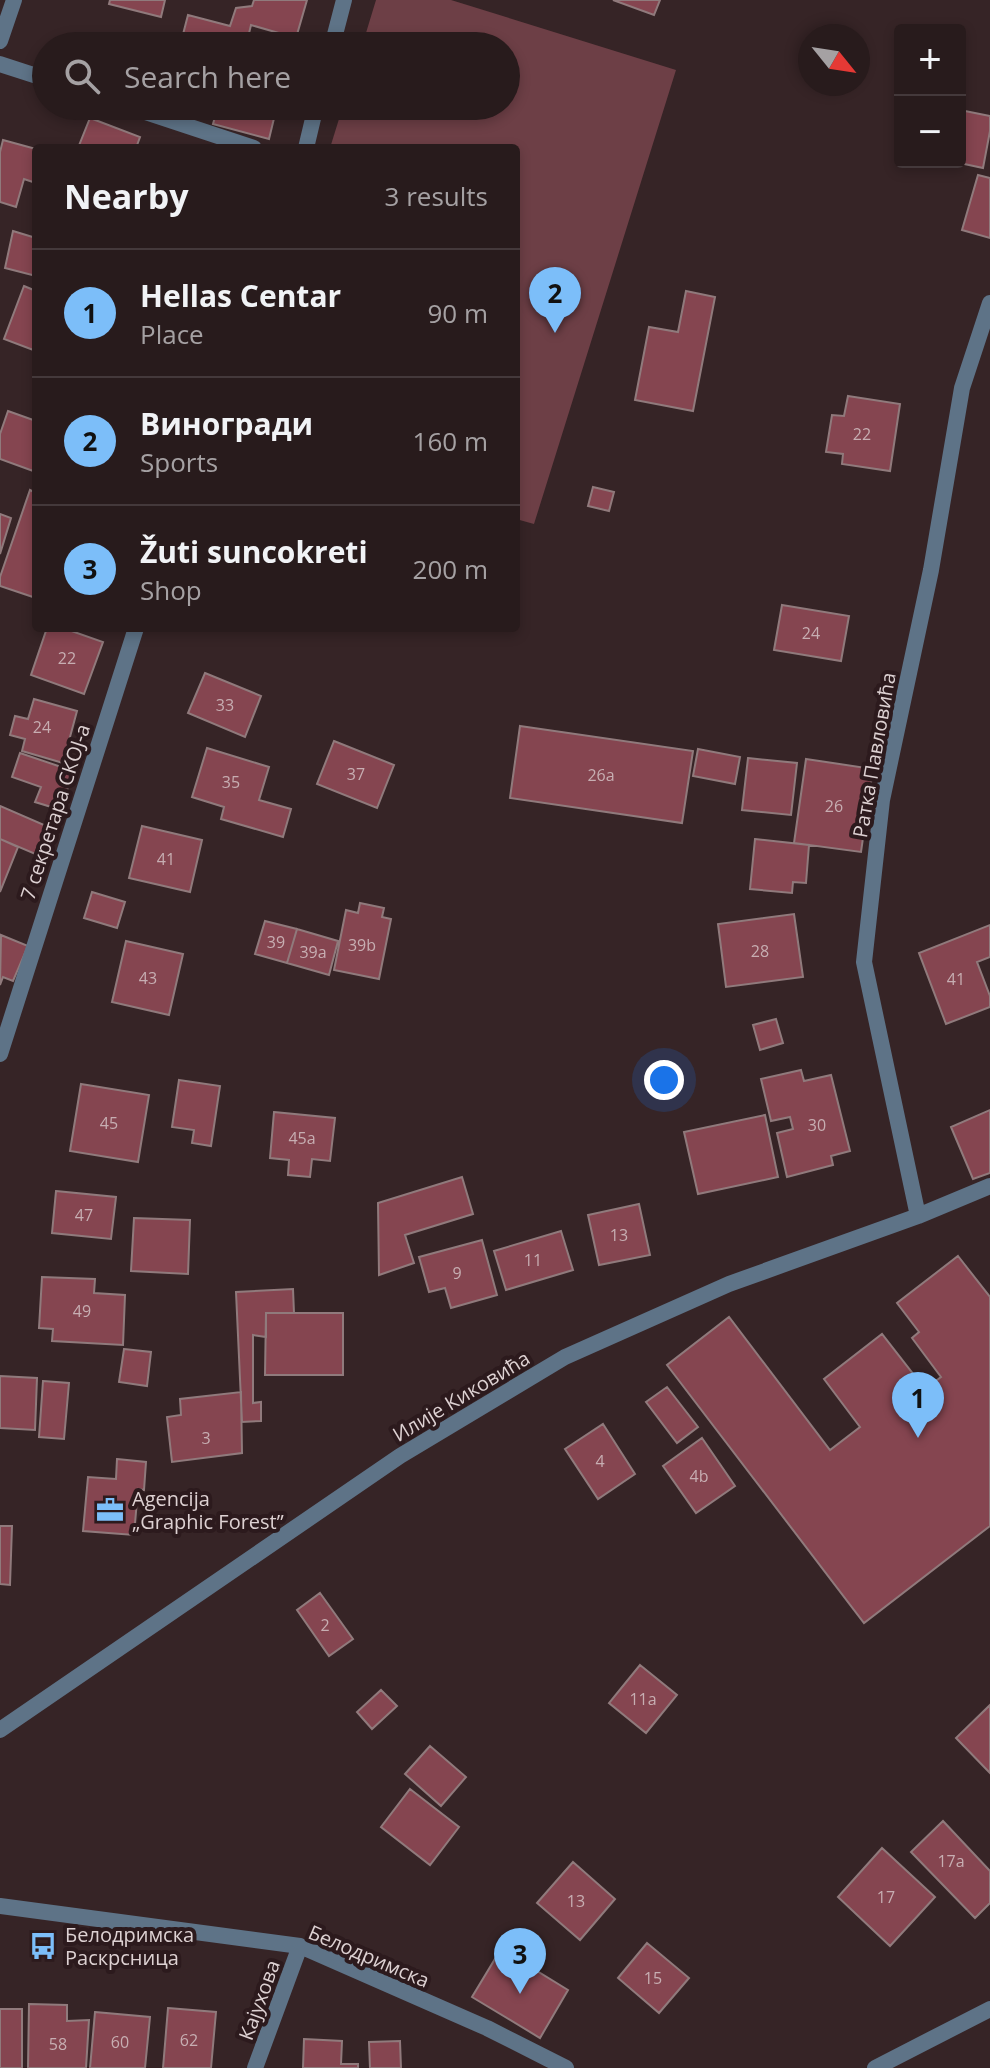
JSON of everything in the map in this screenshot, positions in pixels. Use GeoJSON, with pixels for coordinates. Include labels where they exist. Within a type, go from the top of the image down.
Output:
{"type":"FeatureCollection","features":[{"type":"Feature","properties":{"kind":"street"},"geometry":{"type":"LineString","coordinates":[[0,41],[14,0]]}},
{"type":"Feature","properties":{"kind":"street"},"geometry":{"type":"LineString","coordinates":[[336,32],[344,0]]}},
{"type":"Feature","properties":{"kind":"street"},"geometry":{"type":"LineString","coordinates":[[0,64],[32,74]]}},
{"type":"Feature","properties":{"kind":"street"},"geometry":{"type":"LineString","coordinates":[[169,120],[242,144]]}},
{"type":"Feature","properties":{"kind":"street"},"geometry":{"type":"LineString","coordinates":[[307,144],[313,120]]}},
{"type":"Feature","properties":{"kind":"street","name":"Ратка Павловића"},"geometry":{"type":"LineString","coordinates":[[918,1216],[864,962],[882,800],[931,570],[962,388],[990,303]]}},
{"type":"Feature","properties":{"kind":"street","name":"7 секретара СКОЈ-а"},"geometry":{"type":"LineString","coordinates":[[0,1054],[135,632]]}},
{"type":"Feature","properties":{"kind":"street","name":"Илије Киковића"},"geometry":{"type":"LineString","coordinates":[[0,1730],[400,1456],[565,1357],[729,1284],[918,1216],[990,1186]]}},
{"type":"Feature","properties":{"kind":"street","name":"Белодримска"},"geometry":{"type":"LineString","coordinates":[[0,1906],[300,1946],[487,2028],[566,2068]]}},
{"type":"Feature","properties":{"kind":"street","name":"Кајухова"},"geometry":{"type":"LineString","coordinates":[[255,2068],[300,1946]]}},
{"type":"Feature","properties":{"kind":"street"},"geometry":{"type":"LineString","coordinates":[[875,2068],[990,2009]]}},
{"type":"Feature","properties":{"kind":"shaded area"},"geometry":{"type":"Polygon","coordinates":[[[376,0],[451,0],[676,70],[534,524],[520,520],[520,144],[331,144],[339,120],[520,120],[520,32],[366,32],[376,0]]]}},
{"type":"Feature","properties":{"kind":"building"},"geometry":{"type":"Polygon","coordinates":[[[110,0],[165,0],[161,17],[109,4],[110,0]]]}},
{"type":"Feature","properties":{"kind":"building"},"geometry":{"type":"Polygon","coordinates":[[[254,0],[307,0],[298,32],[275,32],[251,25],[249,32],[184,32],[188,15],[230,26],[236,8],[252,6],[254,0]]]}},
{"type":"Feature","properties":{"kind":"building"},"geometry":{"type":"Polygon","coordinates":[[[613,0],[660,0],[654,15],[613,0]]]}},
{"type":"Feature","properties":{"kind":"building"},"geometry":{"type":"Polygon","coordinates":[[[966,111],[990,116],[983,168],[966,164],[966,111]]]}},
{"type":"Feature","properties":{"kind":"building"},"geometry":{"type":"Polygon","coordinates":[[[89,120],[140,137],[137,144],[80,144],[89,120]]]}},
{"type":"Feature","properties":{"kind":"building"},"geometry":{"type":"Polygon","coordinates":[[[214,120],[274,120],[269,139],[213,124],[214,120]]]}},
{"type":"Feature","properties":{"kind":"building"},"geometry":{"type":"Polygon","coordinates":[[[3,140],[32,148],[32,182],[24,179],[16,207],[0,202],[0,152],[3,140]]]}},
{"type":"Feature","properties":{"kind":"building"},"geometry":{"type":"Polygon","coordinates":[[[978,175],[990,178],[990,238],[962,230],[978,175]]]}},
{"type":"Feature","properties":{"kind":"building"},"geometry":{"type":"Polygon","coordinates":[[[13,231],[32,237],[32,275],[5,268],[13,231]]]}},
{"type":"Feature","properties":{"kind":"building"},"geometry":{"type":"Polygon","coordinates":[[[24,286],[32,289],[32,350],[4,339],[24,286]]]}},
{"type":"Feature","properties":{"kind":"building"},"geometry":{"type":"Polygon","coordinates":[[[686,291],[715,297],[693,411],[635,400],[649,327],[678,332],[686,291]]]}},
{"type":"Feature","properties":{"kind":"building"},"geometry":{"type":"Polygon","coordinates":[[[848,396],[900,404],[890,471],[842,464],[843,454],[826,452],[832,415],[844,416],[848,396]]]}},
{"type":"Feature","properties":{"kind":"building"},"geometry":{"type":"Polygon","coordinates":[[[8,411],[32,420],[32,471],[0,459],[0,434],[8,411]]]}},
{"type":"Feature","properties":{"kind":"building"},"geometry":{"type":"Polygon","coordinates":[[[593,487],[614,492],[609,511],[588,506],[593,487]]]}},
{"type":"Feature","properties":{"kind":"building"},"geometry":{"type":"Polygon","coordinates":[[[30,490],[32,597],[0,586],[0,577],[30,490]]]}},
{"type":"Feature","properties":{"kind":"building"},"geometry":{"type":"Polygon","coordinates":[[[0,514],[11,518],[0,554],[0,514]]]}},
{"type":"Feature","properties":{"kind":"building"},"geometry":{"type":"Polygon","coordinates":[[[782,605],[849,616],[841,661],[774,650],[782,605]]]}},
{"type":"Feature","properties":{"kind":"building"},"geometry":{"type":"Polygon","coordinates":[[[46,632],[74,632],[103,642],[84,694],[31,675],[46,632]]]}},
{"type":"Feature","properties":{"kind":"building"},"geometry":{"type":"Polygon","coordinates":[[[205,673],[261,696],[245,737],[188,713],[205,673]]]}},
{"type":"Feature","properties":{"kind":"building"},"geometry":{"type":"Polygon","coordinates":[[[34,699],[77,711],[63,763],[22,751],[25,739],[10,735],[15,716],[28,719],[34,699]]]}},
{"type":"Feature","properties":{"kind":"building"},"geometry":{"type":"Polygon","coordinates":[[[520,726],[693,751],[682,823],[510,798],[520,726]]]}},
{"type":"Feature","properties":{"kind":"building"},"geometry":{"type":"Polygon","coordinates":[[[334,741],[394,765],[377,808],[317,784],[334,741]]]}},
{"type":"Feature","properties":{"kind":"building"},"geometry":{"type":"Polygon","coordinates":[[[207,748],[269,767],[259,800],[291,809],[283,837],[221,819],[224,807],[192,797],[207,748]]]}},
{"type":"Feature","properties":{"kind":"building"},"geometry":{"type":"Polygon","coordinates":[[[698,749],[740,757],[735,784],[693,776],[698,749]]]}},
{"type":"Feature","properties":{"kind":"building"},"geometry":{"type":"Polygon","coordinates":[[[20,753],[73,771],[61,810],[35,802],[41,787],[12,777],[20,753]]]}},
{"type":"Feature","properties":{"kind":"building"},"geometry":{"type":"Polygon","coordinates":[[[748,758],[797,763],[791,815],[742,810],[748,758]]]}},
{"type":"Feature","properties":{"kind":"building"},"geometry":{"type":"Polygon","coordinates":[[[806,759],[873,769],[861,852],[794,843],[806,759]]]}},
{"type":"Feature","properties":{"kind":"building"},"geometry":{"type":"Polygon","coordinates":[[[0,806],[51,828],[40,856],[0,839],[0,806]]]}},
{"type":"Feature","properties":{"kind":"building"},"geometry":{"type":"Polygon","coordinates":[[[142,826],[202,840],[190,892],[129,878],[142,826]]]}},
{"type":"Feature","properties":{"kind":"building"},"geometry":{"type":"Polygon","coordinates":[[[0,839],[18,847],[0,892],[0,839]]]}},
{"type":"Feature","properties":{"kind":"building"},"geometry":{"type":"Polygon","coordinates":[[[755,839],[809,845],[806,883],[793,882],[792,893],[750,889],[755,839]]]}},
{"type":"Feature","properties":{"kind":"building"},"geometry":{"type":"Polygon","coordinates":[[[92,892],[125,902],[117,928],[84,918],[92,892]]]}},
{"type":"Feature","properties":{"kind":"building"},"geometry":{"type":"Polygon","coordinates":[[[360,903],[384,908],[382,917],[391,919],[379,979],[334,970],[346,910],[358,913],[360,903]]]}},
{"type":"Feature","properties":{"kind":"building"},"geometry":{"type":"Polygon","coordinates":[[[794,914],[803,977],[726,987],[718,924],[794,914]]]}},
{"type":"Feature","properties":{"kind":"building"},"geometry":{"type":"Polygon","coordinates":[[[265,921],[297,929],[287,963],[255,954],[265,921]]]}},
{"type":"Feature","properties":{"kind":"building"},"geometry":{"type":"Polygon","coordinates":[[[990,925],[990,957],[977,962],[990,996],[990,1007],[946,1024],[919,953],[990,925]]]}},
{"type":"Feature","properties":{"kind":"building"},"geometry":{"type":"Polygon","coordinates":[[[297,929],[338,941],[329,975],[287,963],[297,929]]]}},
{"type":"Feature","properties":{"kind":"building"},"geometry":{"type":"Polygon","coordinates":[[[1,935],[28,946],[13,981],[3,977],[0,985],[1,935]]]}},
{"type":"Feature","properties":{"kind":"building"},"geometry":{"type":"Polygon","coordinates":[[[126,941],[183,954],[169,1015],[112,1002],[126,941]]]}},
{"type":"Feature","properties":{"kind":"building"},"geometry":{"type":"Polygon","coordinates":[[[776,1019],[783,1043],[760,1050],[753,1025],[776,1019]]]}},
{"type":"Feature","properties":{"kind":"building"},"geometry":{"type":"Polygon","coordinates":[[[801,1070],[804,1081],[831,1075],[850,1151],[831,1156],[833,1165],[787,1177],[777,1133],[793,1129],[790,1117],[771,1121],[761,1079],[801,1070]]]}},
{"type":"Feature","properties":{"kind":"building"},"geometry":{"type":"Polygon","coordinates":[[[179,1080],[220,1086],[211,1146],[192,1143],[194,1130],[172,1127],[179,1080]]]}},
{"type":"Feature","properties":{"kind":"building"},"geometry":{"type":"Polygon","coordinates":[[[81,1084],[149,1095],[138,1162],[70,1151],[81,1084]]]}},
{"type":"Feature","properties":{"kind":"building"},"geometry":{"type":"Polygon","coordinates":[[[990,1110],[990,1173],[973,1179],[951,1127],[990,1110]]]}},
{"type":"Feature","properties":{"kind":"building"},"geometry":{"type":"Polygon","coordinates":[[[274,1112],[335,1118],[330,1161],[312,1159],[310,1177],[288,1175],[289,1160],[270,1158],[274,1112]]]}},
{"type":"Feature","properties":{"kind":"building"},"geometry":{"type":"Polygon","coordinates":[[[765,1115],[778,1177],[698,1194],[684,1132],[765,1115]]]}},
{"type":"Feature","properties":{"kind":"building"},"geometry":{"type":"Polygon","coordinates":[[[462,1177],[473,1214],[405,1235],[414,1263],[379,1275],[378,1203],[462,1177]]]}},
{"type":"Feature","properties":{"kind":"building"},"geometry":{"type":"Polygon","coordinates":[[[56,1191],[116,1197],[111,1239],[52,1233],[56,1191]]]}},
{"type":"Feature","properties":{"kind":"building"},"geometry":{"type":"Polygon","coordinates":[[[639,1204],[650,1255],[599,1265],[588,1215],[639,1204]]]}},
{"type":"Feature","properties":{"kind":"building"},"geometry":{"type":"Polygon","coordinates":[[[134,1218],[190,1220],[188,1274],[131,1271],[134,1218]]]}},
{"type":"Feature","properties":{"kind":"building"},"geometry":{"type":"Polygon","coordinates":[[[561,1231],[573,1270],[506,1290],[494,1251],[561,1231]]]}},
{"type":"Feature","properties":{"kind":"building"},"geometry":{"type":"Polygon","coordinates":[[[482,1240],[497,1295],[451,1308],[445,1288],[429,1292],[419,1257],[482,1240]]]}},
{"type":"Feature","properties":{"kind":"building"},"geometry":{"type":"Polygon","coordinates":[[[958,1256],[990,1297],[990,1526],[864,1623],[667,1365],[729,1317],[830,1450],[860,1427],[824,1379],[882,1334],[925,1389],[941,1377],[912,1338],[919,1332],[897,1303],[958,1256]]]}},
{"type":"Feature","properties":{"kind":"building"},"geometry":{"type":"Polygon","coordinates":[[[42,1277],[95,1279],[94,1293],[125,1295],[123,1345],[52,1341],[53,1329],[39,1328],[42,1277]]]}},
{"type":"Feature","properties":{"kind":"building"},"geometry":{"type":"Polygon","coordinates":[[[293,1289],[294,1313],[266,1313],[266,1337],[253,1335],[253,1403],[261,1402],[261,1421],[242,1422],[236,1292],[293,1289]]]}},
{"type":"Feature","properties":{"kind":"building"},"geometry":{"type":"Polygon","coordinates":[[[266,1313],[343,1313],[343,1375],[265,1375],[266,1313]]]}},
{"type":"Feature","properties":{"kind":"building"},"geometry":{"type":"Polygon","coordinates":[[[124,1349],[151,1352],[147,1386],[119,1382],[124,1349]]]}},
{"type":"Feature","properties":{"kind":"building"},"geometry":{"type":"Polygon","coordinates":[[[0,1376],[37,1378],[35,1430],[0,1428],[0,1376]]]}},
{"type":"Feature","properties":{"kind":"building"},"geometry":{"type":"Polygon","coordinates":[[[43,1381],[69,1383],[64,1439],[39,1437],[43,1381]]]}},
{"type":"Feature","properties":{"kind":"building"},"geometry":{"type":"Polygon","coordinates":[[[667,1387],[698,1427],[677,1443],[646,1402],[667,1387]]]}},
{"type":"Feature","properties":{"kind":"building"},"geometry":{"type":"Polygon","coordinates":[[[241,1392],[242,1453],[172,1462],[167,1417],[181,1415],[180,1399],[241,1392]]]}},
{"type":"Feature","properties":{"kind":"building"},"geometry":{"type":"Polygon","coordinates":[[[603,1424],[635,1474],[598,1499],[565,1449],[603,1424]]]}},
{"type":"Feature","properties":{"kind":"building"},"geometry":{"type":"Polygon","coordinates":[[[702,1438],[735,1486],[696,1513],[663,1466],[702,1438]]]}},
{"type":"Feature","properties":{"kind":"building","name":"Agencija „Graphic Forest”"},"geometry":{"type":"Polygon","coordinates":[[[117,1459],[146,1462],[144,1490],[138,1489],[134,1535],[83,1531],[88,1477],[116,1479],[117,1459]]]}},
{"type":"Feature","properties":{"kind":"building"},"geometry":{"type":"Polygon","coordinates":[[[0,1526],[12,1526],[10,1585],[0,1584],[0,1526]]]}},
{"type":"Feature","properties":{"kind":"building"},"geometry":{"type":"Polygon","coordinates":[[[320,1593],[353,1639],[329,1656],[297,1610],[320,1593]]]}},
{"type":"Feature","properties":{"kind":"building"},"geometry":{"type":"Polygon","coordinates":[[[640,1665],[677,1695],[646,1733],[609,1703],[640,1665]]]}},
{"type":"Feature","properties":{"kind":"building"},"geometry":{"type":"Polygon","coordinates":[[[381,1690],[397,1706],[372,1729],[357,1712],[381,1690]]]}},
{"type":"Feature","properties":{"kind":"building"},"geometry":{"type":"Polygon","coordinates":[[[990,1705],[990,1773],[956,1738],[990,1705]]]}},
{"type":"Feature","properties":{"kind":"building"},"geometry":{"type":"Polygon","coordinates":[[[430,1746],[466,1777],[441,1806],[405,1774],[430,1746]]]}},
{"type":"Feature","properties":{"kind":"building"},"geometry":{"type":"Polygon","coordinates":[[[410,1789],[459,1827],[430,1865],[381,1827],[410,1789]]]}},
{"type":"Feature","properties":{"kind":"building"},"geometry":{"type":"Polygon","coordinates":[[[943,1821],[990,1871],[990,1903],[975,1918],[911,1852],[943,1821]]]}},
{"type":"Feature","properties":{"kind":"building"},"geometry":{"type":"Polygon","coordinates":[[[882,1848],[935,1897],[890,1946],[838,1897],[882,1848]]]}},
{"type":"Feature","properties":{"kind":"building"},"geometry":{"type":"Polygon","coordinates":[[[573,1862],[615,1899],[580,1940],[537,1903],[573,1862]]]}},
{"type":"Feature","properties":{"kind":"building"},"geometry":{"type":"Polygon","coordinates":[[[647,1943],[689,1978],[659,2013],[618,1978],[647,1943]]]}},
{"type":"Feature","properties":{"kind":"building"},"geometry":{"type":"Polygon","coordinates":[[[501,1949],[568,1990],[540,2038],[472,1997],[501,1949]]]}},
{"type":"Feature","properties":{"kind":"building"},"geometry":{"type":"Polygon","coordinates":[[[29,2004],[67,2005],[67,2021],[89,2020],[86,2068],[28,2068],[29,2004]]]}},
{"type":"Feature","properties":{"kind":"building"},"geometry":{"type":"Polygon","coordinates":[[[168,2008],[216,2012],[211,2068],[163,2068],[168,2008]]]}},
{"type":"Feature","properties":{"kind":"building"},"geometry":{"type":"Polygon","coordinates":[[[0,2009],[22,2009],[22,2068],[0,2068],[0,2009]]]}},
{"type":"Feature","properties":{"kind":"building"},"geometry":{"type":"Polygon","coordinates":[[[95,2012],[150,2017],[145,2068],[90,2068],[95,2012]]]}},
{"type":"Feature","properties":{"kind":"building"},"geometry":{"type":"Polygon","coordinates":[[[304,2039],[342,2041],[341,2064],[358,2064],[358,2068],[303,2068],[304,2039]]]}},
{"type":"Feature","properties":{"kind":"building"},"geometry":{"type":"Polygon","coordinates":[[[400,2041],[401,2068],[370,2068],[369,2042],[400,2041]]]}},
{"type":"Feature","properties":{"kind":"place","name":"Виногради"},"geometry":{"type":"Point","coordinates":[555,333]}},
{"type":"Feature","properties":{"kind":"place","name":"Hellas Centar"},"geometry":{"type":"Point","coordinates":[918,1438]}},
{"type":"Feature","properties":{"kind":"place","name":"Agencija „Graphic Forest”"},"geometry":{"type":"Point","coordinates":[110,1510]}},
{"type":"Feature","properties":{"kind":"place","name":"Белодримска Раскрсница"},"geometry":{"type":"Point","coordinates":[43,1946]}},
{"type":"Feature","properties":{"kind":"place","name":"Žuti suncokreti"},"geometry":{"type":"Point","coordinates":[520,1994]}}]}
